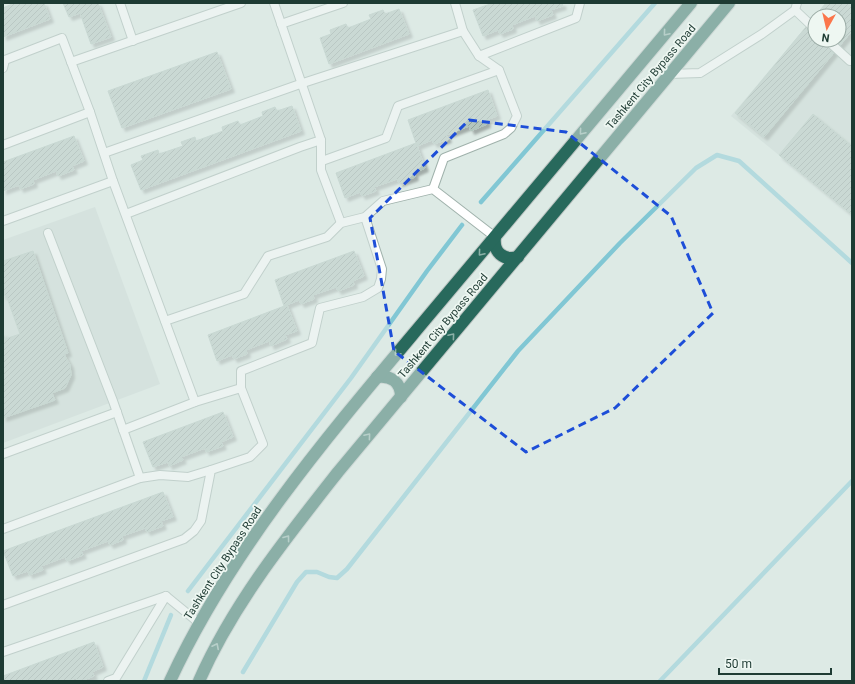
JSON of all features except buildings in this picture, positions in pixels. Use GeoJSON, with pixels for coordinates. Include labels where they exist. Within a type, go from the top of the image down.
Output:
{"type":"FeatureCollection","features":[{"type":"Feature","properties":{"kind":"highway","name":"Tashkent City Bypass Road"},"geometry":{"type":"LineString","coordinates":[[170,681],[199,623],[250,541],[283,496],[377,377],[691,3]]}},
{"type":"Feature","properties":{"kind":"highway","name":"Tashkent City Bypass Road"},"geometry":{"type":"LineString","coordinates":[[199,681],[219,639],[243,600],[269,562],[334,478],[730,3]]}},
{"type":"Feature","properties":{"kind":"highway"},"geometry":{"type":"LineString","coordinates":[[495,237],[495,247],[500,255],[507,258],[518,258]]}},
{"type":"Feature","properties":{"kind":"highway"},"geometry":{"type":"LineString","coordinates":[[377,377],[386,377],[395,381],[400,388],[401,397]]}},
{"type":"Feature","properties":{"kind":"lane"},"geometry":{"type":"LineString","coordinates":[[120,3],[133,41]]}},
{"type":"Feature","properties":{"kind":"lane"},"geometry":{"type":"LineString","coordinates":[[71,62],[241,3]]}},
{"type":"Feature","properties":{"kind":"lane"},"geometry":{"type":"LineString","coordinates":[[274,3],[321,140],[321,170],[341,223]]}},
{"type":"Feature","properties":{"kind":"lane"},"geometry":{"type":"LineString","coordinates":[[281,24],[343,3]]}},
{"type":"Feature","properties":{"kind":"lane"},"geometry":{"type":"LineString","coordinates":[[433,189],[444,158],[504,134],[511,128],[517,116],[499,70],[478,56],[464,31],[455,3]]}},
{"type":"Feature","properties":{"kind":"lane"},"geometry":{"type":"LineString","coordinates":[[478,56],[576,18],[580,3]]}},
{"type":"Feature","properties":{"kind":"lane"},"geometry":{"type":"LineString","coordinates":[[670,74],[700,73],[762,34],[796,7],[807,20]]}},
{"type":"Feature","properties":{"kind":"lane"},"geometry":{"type":"LineString","coordinates":[[104,153],[302,83],[464,31]]}},
{"type":"Feature","properties":{"kind":"lane"},"geometry":{"type":"LineString","coordinates":[[3,68],[5,60],[62,38],[196,402]]}},
{"type":"Feature","properties":{"kind":"lane"},"geometry":{"type":"LineString","coordinates":[[837,48],[852,61]]}},
{"type":"Feature","properties":{"kind":"lane"},"geometry":{"type":"LineString","coordinates":[[322,161],[386,138],[398,106],[499,70]]}},
{"type":"Feature","properties":{"kind":"lane"},"geometry":{"type":"LineString","coordinates":[[3,145],[90,112]]}},
{"type":"Feature","properties":{"kind":"lane"},"geometry":{"type":"LineString","coordinates":[[126,214],[321,140]]}},
{"type":"Feature","properties":{"kind":"lane"},"geometry":{"type":"LineString","coordinates":[[3,221],[113,180]]}},
{"type":"Feature","properties":{"kind":"lane"},"geometry":{"type":"LineString","coordinates":[[433,189],[495,237]]}},
{"type":"Feature","properties":{"kind":"lane"},"geometry":{"type":"LineString","coordinates":[[165,321],[244,294],[268,256],[326,237],[341,223],[366,217],[383,201],[433,189]]}},
{"type":"Feature","properties":{"kind":"lane"},"geometry":{"type":"LineString","coordinates":[[3,529],[140,478],[160,475],[188,477],[250,457],[263,444],[241,388],[241,371],[312,343],[320,308],[363,297],[378,288],[382,269],[366,217]]}},
{"type":"Feature","properties":{"kind":"lane"},"geometry":{"type":"LineString","coordinates":[[48,233],[117,412],[122,430],[140,478]]}},
{"type":"Feature","properties":{"kind":"lane"},"geometry":{"type":"LineString","coordinates":[[122,430],[196,402],[241,388]]}},
{"type":"Feature","properties":{"kind":"lane"},"geometry":{"type":"LineString","coordinates":[[3,454],[117,412]]}},
{"type":"Feature","properties":{"kind":"lane"},"geometry":{"type":"LineString","coordinates":[[3,605],[184,539],[194,531],[201,521],[211,470]]}},
{"type":"Feature","properties":{"kind":"lane"},"geometry":{"type":"LineString","coordinates":[[166,596],[199,623]]}},
{"type":"Feature","properties":{"kind":"lane"},"geometry":{"type":"LineString","coordinates":[[3,652],[166,596]]}},
{"type":"Feature","properties":{"kind":"lane"},"geometry":{"type":"LineString","coordinates":[[108,681],[116,678],[166,596]]}},
{"type":"Feature","properties":{"kind":"highlighted area"},"geometry":{"type":"Polygon","coordinates":[[[469,120],[566,132],[671,216],[713,313],[615,408],[526,452],[394,351],[370,218],[469,120]]]}},
{"type":"Feature","properties":{"kind":"shaded area"},"geometry":{"type":"Polygon","coordinates":[[[826,3],[852,3],[852,215],[731,116],[807,26],[807,48],[847,48],[847,8],[822,8],[826,3]]]}},
{"type":"Feature","properties":{"kind":"shaded area"},"geometry":{"type":"Polygon","coordinates":[[[95,207],[160,384],[3,443],[3,240],[95,207]]]}},
{"type":"Feature","properties":{"kind":"waterway"},"geometry":{"type":"LineString","coordinates":[[481,202],[655,3]]}},
{"type":"Feature","properties":{"kind":"waterway"},"geometry":{"type":"LineString","coordinates":[[243,672],[297,582],[306,572],[317,572],[329,577],[337,578],[347,569],[518,351],[620,243],[696,168],[717,155],[739,161],[852,263]]}},
{"type":"Feature","properties":{"kind":"waterway"},"geometry":{"type":"LineString","coordinates":[[188,591],[351,378],[427,271],[462,225]]}},
{"type":"Feature","properties":{"kind":"waterway"},"geometry":{"type":"LineString","coordinates":[[660,681],[852,481]]}},
{"type":"Feature","properties":{"kind":"waterway"},"geometry":{"type":"LineString","coordinates":[[144,681],[171,615]]}}]}
